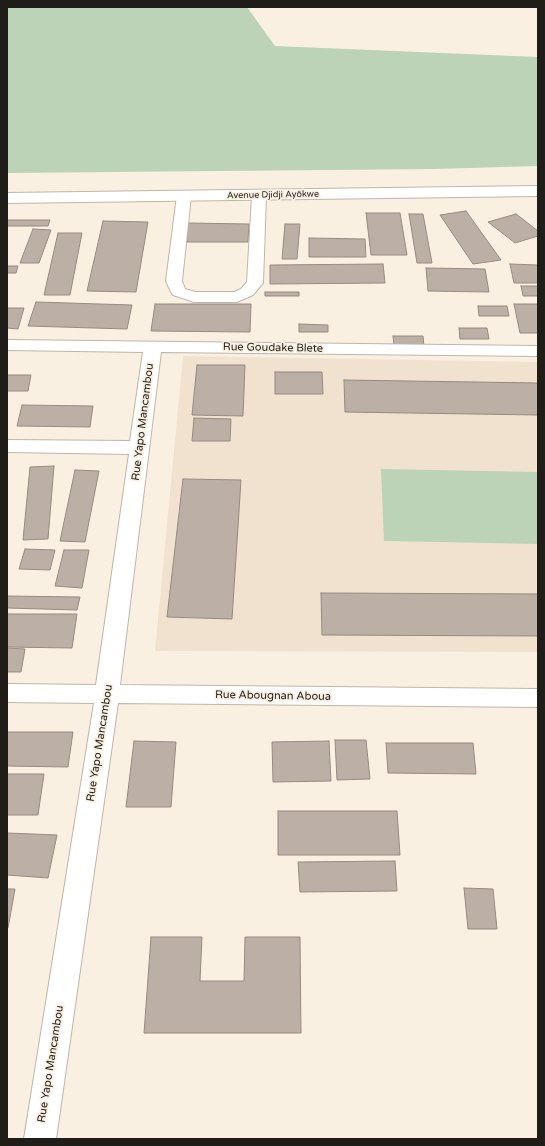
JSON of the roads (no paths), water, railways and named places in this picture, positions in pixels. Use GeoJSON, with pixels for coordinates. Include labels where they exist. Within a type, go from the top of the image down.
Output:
{"type":"FeatureCollection","features":[{"type":"Feature","properties":{"kind":"street","name":"Avenue Djidji Ayökwe"},"geometry":{"type":"LineString","coordinates":[[7,198],[259,196],[538,191]]}},
{"type":"Feature","properties":{"kind":"street","name":"Rue Goudake Blete"},"geometry":{"type":"LineString","coordinates":[[7,345],[538,351]]}},
{"type":"Feature","properties":{"kind":"street","name":"Rue Yapo Mancambou"},"geometry":{"type":"LineString","coordinates":[[40,1139],[107,694],[153,346]]}},
{"type":"Feature","properties":{"kind":"street"},"geometry":{"type":"LineString","coordinates":[[7,446],[140,448]]}},
{"type":"Feature","properties":{"kind":"street","name":"Rue Abougnan Aboua"},"geometry":{"type":"LineString","coordinates":[[7,693],[538,698]]}},
{"type":"Feature","properties":{"kind":"lane"},"geometry":{"type":"LineString","coordinates":[[184,196],[174,281],[179,292],[194,297],[237,297],[247,292],[255,283],[259,196]]}}]}
